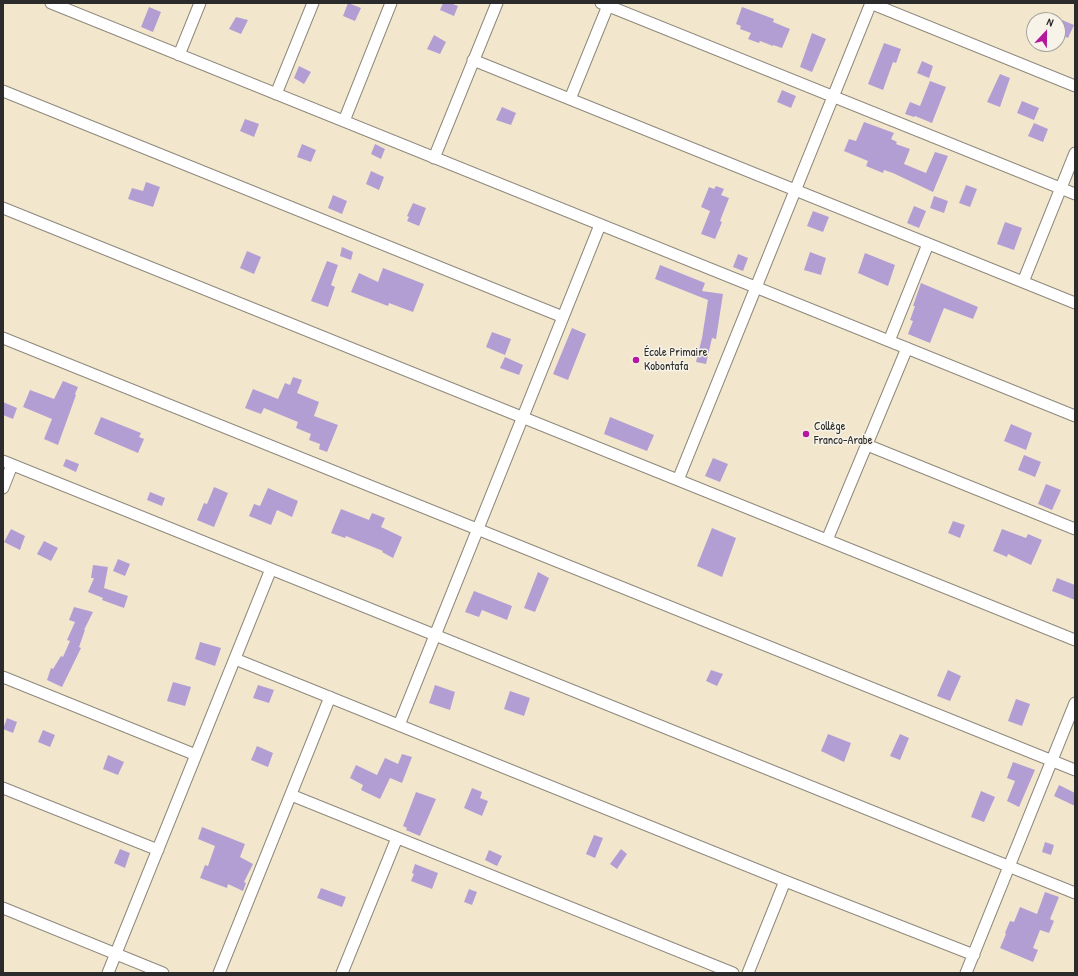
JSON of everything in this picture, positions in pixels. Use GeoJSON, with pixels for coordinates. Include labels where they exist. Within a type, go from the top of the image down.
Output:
{"type":"FeatureCollection","features":[{"type":"Feature","properties":{"kind":"street"},"geometry":{"type":"LineString","coordinates":[[51,3],[1075,416]]}},
{"type":"Feature","properties":{"kind":"street"},"geometry":{"type":"LineString","coordinates":[[179,55],[200,3]]}},
{"type":"Feature","properties":{"kind":"street"},"geometry":{"type":"LineString","coordinates":[[276,94],[313,3]]}},
{"type":"Feature","properties":{"kind":"street"},"geometry":{"type":"LineString","coordinates":[[344,121],[391,3]]}},
{"type":"Feature","properties":{"kind":"street"},"geometry":{"type":"LineString","coordinates":[[434,158],[497,3]]}},
{"type":"Feature","properties":{"kind":"street"},"geometry":{"type":"LineString","coordinates":[[678,480],[870,3],[1075,86]]}},
{"type":"Feature","properties":{"kind":"street"},"geometry":{"type":"LineString","coordinates":[[570,99],[606,4],[1075,194]]}},
{"type":"Feature","properties":{"kind":"street"},"geometry":{"type":"LineString","coordinates":[[473,60],[1075,303]]}},
{"type":"Feature","properties":{"kind":"street"},"geometry":{"type":"LineString","coordinates":[[3,91],[563,317]]}},
{"type":"Feature","properties":{"kind":"street"},"geometry":{"type":"LineString","coordinates":[[1023,282],[1075,153]]}},
{"type":"Feature","properties":{"kind":"street"},"geometry":{"type":"LineString","coordinates":[[3,208],[1075,640]]}},
{"type":"Feature","properties":{"kind":"street"},"geometry":{"type":"LineString","coordinates":[[399,725],[600,225]]}},
{"type":"Feature","properties":{"kind":"street"},"geometry":{"type":"LineString","coordinates":[[889,341],[928,244]]}},
{"type":"Feature","properties":{"kind":"street"},"geometry":{"type":"LineString","coordinates":[[3,338],[1075,770]]}},
{"type":"Feature","properties":{"kind":"street"},"geometry":{"type":"LineString","coordinates":[[828,540],[907,348]]}},
{"type":"Feature","properties":{"kind":"street"},"geometry":{"type":"LineString","coordinates":[[867,445],[1075,529]]}},
{"type":"Feature","properties":{"kind":"street"},"geometry":{"type":"LineString","coordinates":[[3,488],[8,463],[1075,893]]}},
{"type":"Feature","properties":{"kind":"street"},"geometry":{"type":"LineString","coordinates":[[108,973],[271,569]]}},
{"type":"Feature","properties":{"kind":"street"},"geometry":{"type":"LineString","coordinates":[[235,659],[974,955]]}},
{"type":"Feature","properties":{"kind":"street"},"geometry":{"type":"LineString","coordinates":[[3,677],[196,755]]}},
{"type":"Feature","properties":{"kind":"street"},"geometry":{"type":"LineString","coordinates":[[219,973],[330,697]]}},
{"type":"Feature","properties":{"kind":"street"},"geometry":{"type":"LineString","coordinates":[[966,973],[1075,703]]}},
{"type":"Feature","properties":{"kind":"street"},"geometry":{"type":"LineString","coordinates":[[3,788],[158,850]]}},
{"type":"Feature","properties":{"kind":"street"},"geometry":{"type":"LineString","coordinates":[[291,795],[732,973]]}},
{"type":"Feature","properties":{"kind":"street"},"geometry":{"type":"LineString","coordinates":[[342,973],[397,838]]}},
{"type":"Feature","properties":{"kind":"street"},"geometry":{"type":"LineString","coordinates":[[748,973],[785,880]]}},
{"type":"Feature","properties":{"kind":"street"},"geometry":{"type":"LineString","coordinates":[[3,908],[163,973]]}},
{"type":"Feature","properties":{"kind":"building"},"geometry":{"type":"Polygon","coordinates":[[[348,3],[361,8],[355,21],[343,16],[348,3]]]}},
{"type":"Feature","properties":{"kind":"building"},"geometry":{"type":"Polygon","coordinates":[[[443,3],[450,3],[458,6],[454,16],[440,10],[443,3]]]}},
{"type":"Feature","properties":{"kind":"building"},"geometry":{"type":"Polygon","coordinates":[[[149,7],[161,12],[153,32],[141,27],[149,7]]]}},
{"type":"Feature","properties":{"kind":"building"},"geometry":{"type":"Polygon","coordinates":[[[742,7],[774,19],[773,22],[790,29],[782,48],[748,39],[751,33],[740,29],[741,26],[736,24],[742,7]]]}},
{"type":"Feature","properties":{"kind":"building"},"geometry":{"type":"Polygon","coordinates":[[[236,17],[248,20],[241,34],[229,29],[236,17]]]}},
{"type":"Feature","properties":{"kind":"building"},"geometry":{"type":"Polygon","coordinates":[[[1066,22],[1074,25],[1068,38],[1066,37],[1066,22]]]}},
{"type":"Feature","properties":{"kind":"building"},"geometry":{"type":"Polygon","coordinates":[[[812,33],[826,39],[812,72],[800,67],[812,33]]]}},
{"type":"Feature","properties":{"kind":"building"},"geometry":{"type":"Polygon","coordinates":[[[434,35],[446,42],[440,54],[427,49],[434,35]]]}},
{"type":"Feature","properties":{"kind":"building"},"geometry":{"type":"Polygon","coordinates":[[[884,43],[901,49],[896,63],[893,62],[883,90],[868,84],[884,43]]]}},
{"type":"Feature","properties":{"kind":"building"},"geometry":{"type":"Polygon","coordinates":[[[922,61],[933,66],[929,78],[917,73],[922,61]]]}},
{"type":"Feature","properties":{"kind":"building"},"geometry":{"type":"Polygon","coordinates":[[[299,66],[311,72],[304,84],[294,78],[299,66]]]}},
{"type":"Feature","properties":{"kind":"building"},"geometry":{"type":"Polygon","coordinates":[[[1000,74],[1010,78],[1000,107],[987,102],[1000,74]]]}},
{"type":"Feature","properties":{"kind":"building"},"geometry":{"type":"Polygon","coordinates":[[[930,81],[946,87],[932,123],[915,116],[905,114],[910,102],[920,106],[930,81]]]}},
{"type":"Feature","properties":{"kind":"building"},"geometry":{"type":"Polygon","coordinates":[[[782,90],[796,96],[791,108],[777,102],[782,90]]]}},
{"type":"Feature","properties":{"kind":"building"},"geometry":{"type":"Polygon","coordinates":[[[1022,101],[1039,108],[1034,120],[1017,113],[1022,101]]]}},
{"type":"Feature","properties":{"kind":"building"},"geometry":{"type":"Polygon","coordinates":[[[502,107],[516,113],[511,125],[496,120],[502,107]]]}},
{"type":"Feature","properties":{"kind":"building"},"geometry":{"type":"Polygon","coordinates":[[[245,119],[259,124],[254,137],[240,131],[245,119]]]}},
{"type":"Feature","properties":{"kind":"building"},"geometry":{"type":"Polygon","coordinates":[[[864,122],[894,133],[891,139],[897,142],[896,144],[910,149],[904,164],[926,173],[935,152],[948,156],[933,192],[893,173],[884,170],[883,173],[866,166],[868,161],[844,151],[849,139],[856,141],[864,122]]]}},
{"type":"Feature","properties":{"kind":"building"},"geometry":{"type":"Polygon","coordinates":[[[1034,123],[1048,129],[1043,142],[1028,136],[1034,123]]]}},
{"type":"Feature","properties":{"kind":"building"},"geometry":{"type":"Polygon","coordinates":[[[302,144],[316,150],[311,162],[297,157],[302,144]]]}},
{"type":"Feature","properties":{"kind":"building"},"geometry":{"type":"Polygon","coordinates":[[[375,144],[385,149],[381,159],[371,154],[375,144]]]}},
{"type":"Feature","properties":{"kind":"building"},"geometry":{"type":"Polygon","coordinates":[[[371,171],[384,177],[379,190],[366,184],[371,171]]]}},
{"type":"Feature","properties":{"kind":"building"},"geometry":{"type":"Polygon","coordinates":[[[146,182],[160,187],[153,207],[128,199],[132,188],[143,191],[146,182]]]}},
{"type":"Feature","properties":{"kind":"building"},"geometry":{"type":"Polygon","coordinates":[[[966,185],[977,189],[970,207],[959,203],[966,185]]]}},
{"type":"Feature","properties":{"kind":"building"},"geometry":{"type":"Polygon","coordinates":[[[716,186],[724,189],[721,195],[729,198],[715,239],[701,234],[710,211],[701,207],[709,187],[714,189],[716,186]]]}},
{"type":"Feature","properties":{"kind":"building"},"geometry":{"type":"Polygon","coordinates":[[[333,195],[347,201],[342,214],[328,208],[333,195]]]}},
{"type":"Feature","properties":{"kind":"building"},"geometry":{"type":"Polygon","coordinates":[[[934,196],[948,201],[944,213],[930,208],[934,196]]]}},
{"type":"Feature","properties":{"kind":"building"},"geometry":{"type":"Polygon","coordinates":[[[413,203],[426,208],[419,226],[407,221],[409,217],[407,216],[413,203]]]}},
{"type":"Feature","properties":{"kind":"building"},"geometry":{"type":"Polygon","coordinates":[[[914,206],[926,211],[919,228],[907,223],[914,206]]]}},
{"type":"Feature","properties":{"kind":"building"},"geometry":{"type":"Polygon","coordinates":[[[813,211],[829,217],[823,232],[807,226],[813,211]]]}},
{"type":"Feature","properties":{"kind":"building"},"geometry":{"type":"Polygon","coordinates":[[[1005,222],[1022,228],[1014,250],[997,244],[1005,222]]]}},
{"type":"Feature","properties":{"kind":"building"},"geometry":{"type":"Polygon","coordinates":[[[342,247],[353,252],[351,260],[340,256],[342,247]]]}},
{"type":"Feature","properties":{"kind":"building"},"geometry":{"type":"Polygon","coordinates":[[[247,251],[261,257],[254,274],[240,268],[247,251]]]}},
{"type":"Feature","properties":{"kind":"building"},"geometry":{"type":"Polygon","coordinates":[[[810,252],[826,258],[821,275],[804,270],[810,252]]]}},
{"type":"Feature","properties":{"kind":"building"},"geometry":{"type":"Polygon","coordinates":[[[865,253],[895,265],[888,286],[858,273],[865,253]]]}},
{"type":"Feature","properties":{"kind":"building"},"geometry":{"type":"Polygon","coordinates":[[[738,254],[748,258],[743,271],[733,267],[738,254]]]}},
{"type":"Feature","properties":{"kind":"building"},"geometry":{"type":"Polygon","coordinates":[[[327,261],[338,265],[331,285],[335,287],[328,307],[311,301],[327,261]]]}},
{"type":"Feature","properties":{"kind":"building"},"geometry":{"type":"Polygon","coordinates":[[[660,265],[705,283],[702,291],[723,294],[716,339],[712,338],[706,364],[696,362],[702,338],[708,300],[655,279],[660,265]]]}},
{"type":"Feature","properties":{"kind":"building"},"geometry":{"type":"Polygon","coordinates":[[[383,268],[424,284],[413,312],[389,303],[388,306],[351,292],[359,273],[378,282],[383,268]]]}},
{"type":"Feature","properties":{"kind":"building"},"geometry":{"type":"Polygon","coordinates":[[[921,283],[978,307],[973,319],[944,308],[930,343],[908,334],[913,321],[910,320],[915,306],[913,306],[921,283]]]}},
{"type":"Feature","properties":{"kind":"building"},"geometry":{"type":"Polygon","coordinates":[[[572,328],[586,334],[568,380],[553,374],[572,328]]]}},
{"type":"Feature","properties":{"kind":"building"},"geometry":{"type":"Polygon","coordinates":[[[492,332],[511,339],[505,355],[486,347],[492,332]]]}},
{"type":"Feature","properties":{"kind":"building"},"geometry":{"type":"Polygon","coordinates":[[[505,357],[523,365],[519,375],[500,368],[505,357]]]}},
{"type":"Feature","properties":{"kind":"building"},"geometry":{"type":"Polygon","coordinates":[[[293,377],[302,380],[297,393],[319,402],[314,416],[338,425],[327,452],[319,449],[320,444],[309,440],[311,434],[296,428],[298,422],[264,408],[261,414],[245,408],[253,389],[278,399],[285,383],[290,385],[293,377]]]}},
{"type":"Feature","properties":{"kind":"building"},"geometry":{"type":"Polygon","coordinates":[[[63,381],[78,387],[58,445],[44,439],[52,419],[23,407],[30,390],[54,399],[63,381]]]}},
{"type":"Feature","properties":{"kind":"building"},"geometry":{"type":"Polygon","coordinates":[[[3,402],[17,408],[13,419],[3,415],[3,402]]]}},
{"type":"Feature","properties":{"kind":"building"},"geometry":{"type":"Polygon","coordinates":[[[101,417],[141,433],[139,437],[144,439],[138,453],[94,434],[101,417]]]}},
{"type":"Feature","properties":{"kind":"building"},"geometry":{"type":"Polygon","coordinates":[[[610,417],[654,435],[647,451],[604,434],[610,417]]]}},
{"type":"Feature","properties":{"kind":"building"},"geometry":{"type":"Polygon","coordinates":[[[1011,424],[1032,433],[1026,450],[1004,441],[1011,424]]]}},
{"type":"Feature","properties":{"kind":"building"},"geometry":{"type":"Polygon","coordinates":[[[1024,455],[1041,462],[1035,477],[1018,470],[1024,455]]]}},
{"type":"Feature","properties":{"kind":"building"},"geometry":{"type":"Polygon","coordinates":[[[713,458],[728,464],[720,482],[705,476],[713,458]]]}},
{"type":"Feature","properties":{"kind":"building"},"geometry":{"type":"Polygon","coordinates":[[[66,459],[79,464],[76,472],[63,466],[66,459]]]}},
{"type":"Feature","properties":{"kind":"building"},"geometry":{"type":"Polygon","coordinates":[[[1046,484],[1061,490],[1052,510],[1038,504],[1046,484]]]}},
{"type":"Feature","properties":{"kind":"building"},"geometry":{"type":"Polygon","coordinates":[[[214,487],[228,493],[214,527],[197,520],[204,503],[207,504],[214,487]]]}},
{"type":"Feature","properties":{"kind":"building"},"geometry":{"type":"Polygon","coordinates":[[[268,488],[298,501],[292,517],[277,510],[271,525],[249,516],[254,504],[260,506],[268,488]]]}},
{"type":"Feature","properties":{"kind":"building"},"geometry":{"type":"Polygon","coordinates":[[[150,492],[165,498],[162,506],[147,500],[150,492]]]}},
{"type":"Feature","properties":{"kind":"building"},"geometry":{"type":"Polygon","coordinates":[[[341,509],[369,520],[372,513],[385,518],[381,527],[402,537],[393,558],[382,552],[383,551],[346,536],[345,538],[331,533],[341,509]]]}},
{"type":"Feature","properties":{"kind":"building"},"geometry":{"type":"Polygon","coordinates":[[[953,521],[965,525],[960,538],[948,533],[953,521]]]}},
{"type":"Feature","properties":{"kind":"building"},"geometry":{"type":"Polygon","coordinates":[[[712,528],[736,538],[722,577],[697,566],[712,528]]]}},
{"type":"Feature","properties":{"kind":"building"},"geometry":{"type":"Polygon","coordinates":[[[11,529],[25,536],[20,550],[4,542],[11,529]]]}},
{"type":"Feature","properties":{"kind":"building"},"geometry":{"type":"Polygon","coordinates":[[[1002,529],[1026,538],[1028,534],[1042,540],[1031,565],[1008,554],[1007,557],[993,551],[1002,529]]]}},
{"type":"Feature","properties":{"kind":"building"},"geometry":{"type":"Polygon","coordinates":[[[44,541],[58,548],[51,561],[37,554],[44,541]]]}},
{"type":"Feature","properties":{"kind":"building"},"geometry":{"type":"Polygon","coordinates":[[[118,559],[130,564],[125,576],[113,571],[118,559]]]}},
{"type":"Feature","properties":{"kind":"building"},"geometry":{"type":"Polygon","coordinates":[[[93,565],[108,567],[104,588],[128,596],[124,608],[102,600],[103,598],[88,592],[94,578],[91,578],[93,565]]]}},
{"type":"Feature","properties":{"kind":"building"},"geometry":{"type":"Polygon","coordinates":[[[538,572],[549,578],[535,612],[524,608],[538,572]]]}},
{"type":"Feature","properties":{"kind":"building"},"geometry":{"type":"Polygon","coordinates":[[[1057,578],[1075,585],[1075,600],[1052,591],[1057,578]]]}},
{"type":"Feature","properties":{"kind":"building"},"geometry":{"type":"Polygon","coordinates":[[[474,591],[512,606],[507,620],[482,610],[479,617],[465,612],[474,591]]]}},
{"type":"Feature","properties":{"kind":"building"},"geometry":{"type":"Polygon","coordinates":[[[74,607],[93,612],[84,630],[79,647],[81,648],[62,687],[47,680],[51,668],[53,669],[61,656],[63,657],[70,641],[67,640],[75,622],[69,620],[74,607]]]}},
{"type":"Feature","properties":{"kind":"building"},"geometry":{"type":"Polygon","coordinates":[[[200,642],[221,648],[215,666],[195,659],[200,642]]]}},
{"type":"Feature","properties":{"kind":"building"},"geometry":{"type":"Polygon","coordinates":[[[711,670],[723,674],[717,686],[706,681],[711,670]]]}},
{"type":"Feature","properties":{"kind":"building"},"geometry":{"type":"Polygon","coordinates":[[[948,670],[961,676],[950,701],[937,696],[948,670]]]}},
{"type":"Feature","properties":{"kind":"building"},"geometry":{"type":"Polygon","coordinates":[[[173,682],[191,687],[185,706],[167,701],[173,682]]]}},
{"type":"Feature","properties":{"kind":"building"},"geometry":{"type":"Polygon","coordinates":[[[258,685],[274,690],[269,703],[253,698],[258,685]]]}},
{"type":"Feature","properties":{"kind":"building"},"geometry":{"type":"Polygon","coordinates":[[[435,685],[455,692],[450,710],[429,703],[435,685]]]}},
{"type":"Feature","properties":{"kind":"building"},"geometry":{"type":"Polygon","coordinates":[[[510,691],[530,698],[524,716],[504,709],[510,691]]]}},
{"type":"Feature","properties":{"kind":"building"},"geometry":{"type":"Polygon","coordinates":[[[1016,699],[1030,704],[1022,726],[1008,721],[1016,699]]]}},
{"type":"Feature","properties":{"kind":"building"},"geometry":{"type":"Polygon","coordinates":[[[7,718],[17,722],[13,733],[3,729],[7,718]]]}},
{"type":"Feature","properties":{"kind":"building"},"geometry":{"type":"Polygon","coordinates":[[[43,730],[55,735],[50,747],[38,742],[43,730]]]}},
{"type":"Feature","properties":{"kind":"building"},"geometry":{"type":"Polygon","coordinates":[[[828,734],[851,743],[844,762],[821,751],[828,734]]]}},
{"type":"Feature","properties":{"kind":"building"},"geometry":{"type":"Polygon","coordinates":[[[900,734],[909,738],[900,760],[890,756],[900,734]]]}},
{"type":"Feature","properties":{"kind":"building"},"geometry":{"type":"Polygon","coordinates":[[[257,746],[273,753],[268,767],[251,760],[257,746]]]}},
{"type":"Feature","properties":{"kind":"building"},"geometry":{"type":"Polygon","coordinates":[[[402,754],[412,757],[402,783],[390,778],[380,799],[361,790],[363,785],[350,778],[356,765],[377,775],[385,758],[398,764],[402,754]]]}},
{"type":"Feature","properties":{"kind":"building"},"geometry":{"type":"Polygon","coordinates":[[[108,755],[124,762],[118,775],[103,769],[108,755]]]}},
{"type":"Feature","properties":{"kind":"building"},"geometry":{"type":"Polygon","coordinates":[[[1013,762],[1035,770],[1019,807],[1007,801],[1015,781],[1007,778],[1013,762]]]}},
{"type":"Feature","properties":{"kind":"building"},"geometry":{"type":"Polygon","coordinates":[[[1059,785],[1075,793],[1075,806],[1054,796],[1059,785]]]}},
{"type":"Feature","properties":{"kind":"building"},"geometry":{"type":"Polygon","coordinates":[[[472,788],[482,792],[480,798],[488,801],[482,816],[464,808],[472,788]]]}},
{"type":"Feature","properties":{"kind":"building"},"geometry":{"type":"Polygon","coordinates":[[[981,791],[995,797],[984,822],[971,817],[981,791]]]}},
{"type":"Feature","properties":{"kind":"building"},"geometry":{"type":"Polygon","coordinates":[[[416,792],[436,799],[420,836],[406,830],[407,828],[403,826],[416,792]]]}},
{"type":"Feature","properties":{"kind":"building"},"geometry":{"type":"Polygon","coordinates":[[[202,827],[245,844],[240,857],[253,864],[244,882],[246,883],[243,891],[228,884],[227,888],[200,878],[205,865],[208,866],[215,846],[198,839],[202,827]]]}},
{"type":"Feature","properties":{"kind":"building"},"geometry":{"type":"Polygon","coordinates":[[[594,835],[603,838],[595,858],[586,854],[594,835]]]}},
{"type":"Feature","properties":{"kind":"building"},"geometry":{"type":"Polygon","coordinates":[[[1045,842],[1054,845],[1051,855],[1042,852],[1045,842]]]}},
{"type":"Feature","properties":{"kind":"building"},"geometry":{"type":"Polygon","coordinates":[[[120,849],[130,853],[125,868],[114,863],[120,849]]]}},
{"type":"Feature","properties":{"kind":"building"},"geometry":{"type":"Polygon","coordinates":[[[621,849],[627,854],[617,869],[610,864],[621,849]]]}},
{"type":"Feature","properties":{"kind":"building"},"geometry":{"type":"Polygon","coordinates":[[[489,850],[502,856],[497,866],[485,860],[489,850]]]}},
{"type":"Feature","properties":{"kind":"building"},"geometry":{"type":"Polygon","coordinates":[[[415,864],[438,873],[432,889],[411,881],[414,874],[412,873],[415,864]]]}},
{"type":"Feature","properties":{"kind":"building"},"geometry":{"type":"Polygon","coordinates":[[[321,888],[346,897],[342,907],[317,898],[321,888]]]}},
{"type":"Feature","properties":{"kind":"building"},"geometry":{"type":"Polygon","coordinates":[[[469,889],[477,892],[472,905],[464,902],[469,889]]]}},
{"type":"Feature","properties":{"kind":"building"},"geometry":{"type":"Polygon","coordinates":[[[1045,892],[1059,897],[1050,919],[1054,921],[1049,933],[1040,930],[1033,948],[1038,950],[1033,962],[1000,948],[1010,921],[1014,922],[1020,907],[1037,914],[1045,892]]]}},
{"type":"Feature","properties":{"kind":"place","name":"École Primaire Kobontafa"},"geometry":{"type":"Point","coordinates":[636,360]}},
{"type":"Feature","properties":{"kind":"place","name":"Collège Franco-Arabe"},"geometry":{"type":"Point","coordinates":[806,434]}}]}
